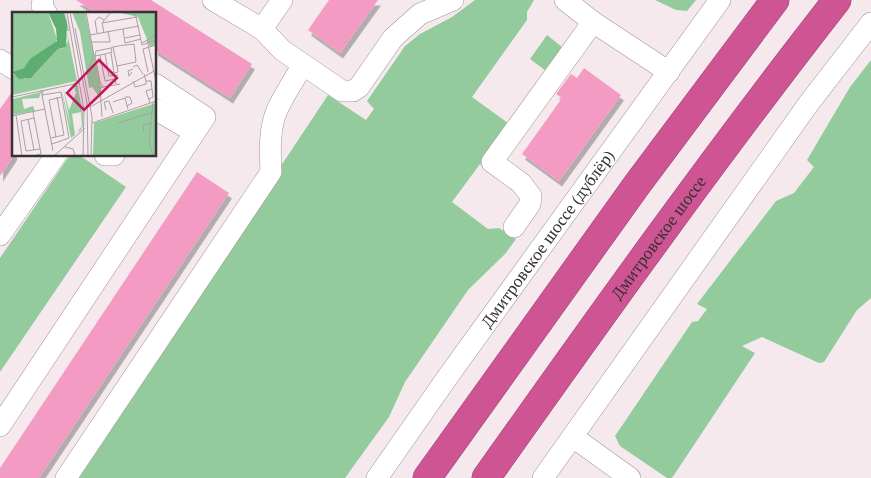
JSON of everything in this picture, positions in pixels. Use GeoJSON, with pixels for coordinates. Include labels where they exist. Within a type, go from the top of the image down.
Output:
{"type":"FeatureCollection","features":[{"type":"Feature","properties":{"kind":"highway"},"geometry":{"type":"LineString","coordinates":[[427,478],[647,170],[775,0]]}},
{"type":"Feature","properties":{"kind":"highway","name":"Дмитровское шоссе"},"geometry":{"type":"LineString","coordinates":[[486,478],[608,305],[762,97],[837,0]]}},
{"type":"Feature","properties":{"kind":"street"},"geometry":{"type":"LineString","coordinates":[[43,0],[42,6],[46,12]]}},
{"type":"Feature","properties":{"kind":"street"},"geometry":{"type":"LineString","coordinates":[[214,0],[262,29],[282,50],[302,66],[342,92],[353,91],[359,87],[393,38],[420,14],[453,0]]}},
{"type":"Feature","properties":{"kind":"street"},"geometry":{"type":"LineString","coordinates":[[262,29],[282,0]]}},
{"type":"Feature","properties":{"kind":"street"},"geometry":{"type":"LineString","coordinates":[[565,0],[593,22],[668,72]]}},
{"type":"Feature","properties":{"kind":"street","name":"Дмитровское шоссе (дублёр)"},"geometry":{"type":"LineString","coordinates":[[377,475],[720,0]]}},
{"type":"Feature","properties":{"kind":"street"},"geometry":{"type":"LineString","coordinates":[[514,227],[530,204],[531,196],[521,183],[492,162],[593,22]]}},
{"type":"Feature","properties":{"kind":"street"},"geometry":{"type":"LineString","coordinates":[[544,478],[804,109],[871,23]]}},
{"type":"Feature","properties":{"kind":"street"},"geometry":{"type":"LineString","coordinates":[[0,60],[12,68]]}},
{"type":"Feature","properties":{"kind":"street"},"geometry":{"type":"LineString","coordinates":[[66,478],[271,172],[270,147],[272,128],[277,110],[302,66]]}},
{"type":"Feature","properties":{"kind":"street"},"geometry":{"type":"LineString","coordinates":[[0,426],[205,117],[156,85]]}},
{"type":"Feature","properties":{"kind":"street"},"geometry":{"type":"LineString","coordinates":[[156,109],[194,132]]}},
{"type":"Feature","properties":{"kind":"street"},"geometry":{"type":"LineString","coordinates":[[0,236],[55,156]]}},
{"type":"Feature","properties":{"kind":"street"},"geometry":{"type":"LineString","coordinates":[[573,438],[630,478]]}},
{"type":"Feature","properties":{"kind":"green space"},"geometry":{"type":"Polygon","coordinates":[[[475,0],[534,0],[527,12],[527,20],[472,97],[512,126],[482,165],[480,164],[452,202],[488,229],[499,228],[516,239],[505,254],[468,290],[405,382],[389,417],[345,478],[74,478],[328,95],[366,120],[374,109],[367,101],[405,46],[420,34],[452,17],[475,0]]]}},
{"type":"Feature","properties":{"kind":"green space"},"geometry":{"type":"Polygon","coordinates":[[[655,0],[696,0],[687,11],[676,10],[655,0]]]}},
{"type":"Feature","properties":{"kind":"green space"},"geometry":{"type":"Polygon","coordinates":[[[547,35],[562,47],[549,73],[530,59],[547,35]]]}},
{"type":"Feature","properties":{"kind":"green space"},"geometry":{"type":"Polygon","coordinates":[[[871,60],[871,298],[857,310],[824,362],[819,363],[762,337],[742,346],[755,353],[672,478],[667,478],[620,446],[615,436],[692,322],[698,321],[707,309],[697,304],[776,201],[794,193],[814,167],[807,160],[850,87],[871,60]]]}},
{"type":"Feature","properties":{"kind":"green space"},"geometry":{"type":"Polygon","coordinates":[[[69,156],[80,156],[126,187],[0,372],[0,258],[69,156]]]}},
{"type":"Feature","properties":{"kind":"building"},"geometry":{"type":"Polygon","coordinates":[[[76,0],[151,0],[252,64],[230,98],[156,51],[156,12],[95,12],[76,0]]]}},
{"type":"Feature","properties":{"kind":"building"},"geometry":{"type":"Polygon","coordinates":[[[329,0],[378,0],[340,53],[308,30],[329,0]]]}},
{"type":"Feature","properties":{"kind":"building"},"geometry":{"type":"Polygon","coordinates":[[[584,68],[621,95],[559,181],[522,154],[562,98],[556,94],[571,74],[577,78],[584,68]]]}},
{"type":"Feature","properties":{"kind":"building"},"geometry":{"type":"Polygon","coordinates":[[[12,92],[13,156],[0,176],[0,109],[12,92]]]}},
{"type":"Feature","properties":{"kind":"building"},"geometry":{"type":"Polygon","coordinates":[[[197,172],[229,193],[39,478],[0,478],[0,468],[197,172]]]}}]}
